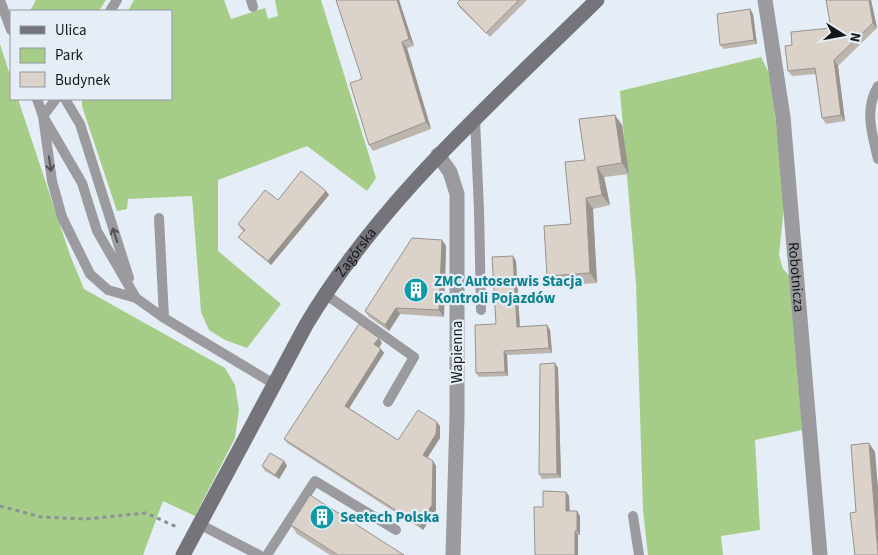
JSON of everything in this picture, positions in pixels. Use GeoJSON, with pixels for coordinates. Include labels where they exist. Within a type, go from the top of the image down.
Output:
{"type":"FeatureCollection","features":[{"type":"Feature","properties":{"kind":"street","name":"Zagórska"},"geometry":{"type":"LineString","coordinates":[[183,555],[274,384],[325,294],[350,257],[438,155],[597,0]]}},
{"type":"Feature","properties":{"kind":"street","name":"Robotnicza"},"geometry":{"type":"LineString","coordinates":[[764,0],[783,117],[820,555]]}},
{"type":"Feature","properties":{"kind":"street","name":"Wapienna"},"geometry":{"type":"LineString","coordinates":[[438,155],[450,172],[456,194],[457,416],[452,555]]}},
{"type":"Feature","properties":{"kind":"lane"},"geometry":{"type":"LineString","coordinates":[[0,0],[10,27]]}},
{"type":"Feature","properties":{"kind":"lane"},"geometry":{"type":"LineString","coordinates":[[878,86],[873,94],[869,120],[878,159]]}},
{"type":"Feature","properties":{"kind":"lane"},"geometry":{"type":"LineString","coordinates":[[36,100],[43,116],[82,183],[97,231],[136,298]]}},
{"type":"Feature","properties":{"kind":"lane"},"geometry":{"type":"LineString","coordinates":[[55,100],[43,116],[52,181],[62,217],[90,274],[108,290],[136,298],[164,318],[274,384]]}},
{"type":"Feature","properties":{"kind":"lane"},"geometry":{"type":"LineString","coordinates":[[66,100],[80,124],[136,298]]}},
{"type":"Feature","properties":{"kind":"lane"},"geometry":{"type":"LineString","coordinates":[[475,119],[481,310]]}},
{"type":"Feature","properties":{"kind":"lane"},"geometry":{"type":"LineString","coordinates":[[159,218],[164,318]]}},
{"type":"Feature","properties":{"kind":"lane"},"geometry":{"type":"LineString","coordinates":[[325,294],[414,357],[388,402]]}},
{"type":"Feature","properties":{"kind":"lane"},"geometry":{"type":"LineString","coordinates":[[266,555],[316,480],[396,530]]}},
{"type":"Feature","properties":{"kind":"lane"},"geometry":{"type":"LineString","coordinates":[[633,516],[639,555]]}},
{"type":"Feature","properties":{"kind":"lane"},"geometry":{"type":"LineString","coordinates":[[196,529],[259,555]]}},
{"type":"Feature","properties":{"kind":"path"},"geometry":{"type":"LineString","coordinates":[[0,506],[41,517],[86,519],[146,513],[196,529]]}},
{"type":"Feature","properties":{"kind":"green space"},"geometry":{"type":"Polygon","coordinates":[[[36,0],[106,0],[100,10],[31,10],[36,0]]]}},
{"type":"Feature","properties":{"kind":"green space"},"geometry":{"type":"Polygon","coordinates":[[[134,0],[224,0],[231,19],[265,8],[268,19],[278,16],[275,0],[321,0],[376,178],[367,191],[307,146],[218,180],[218,251],[281,304],[247,348],[225,340],[209,330],[201,312],[192,196],[128,199],[127,209],[117,211],[82,106],[82,100],[172,100],[172,10],[129,10],[134,0]]]}},
{"type":"Feature","properties":{"kind":"green space"},"geometry":{"type":"Polygon","coordinates":[[[0,44],[10,75],[10,100],[18,100],[70,255],[84,289],[225,368],[235,385],[239,410],[235,438],[195,516],[163,501],[143,555],[0,555],[0,44]]]}},
{"type":"Feature","properties":{"kind":"green space"},"geometry":{"type":"Polygon","coordinates":[[[761,57],[770,75],[785,196],[779,255],[783,269],[790,276],[802,430],[755,440],[760,530],[721,536],[723,555],[648,555],[643,510],[636,284],[620,91],[761,57]]]}},
{"type":"Feature","properties":{"kind":"building"},"geometry":{"type":"Polygon","coordinates":[[[336,0],[397,0],[409,39],[402,42],[426,122],[369,145],[350,83],[362,79],[336,0]]]}},
{"type":"Feature","properties":{"kind":"building"},"geometry":{"type":"Polygon","coordinates":[[[460,0],[519,0],[486,33],[457,3],[460,0]]]}},
{"type":"Feature","properties":{"kind":"building"},"geometry":{"type":"Polygon","coordinates":[[[826,0],[869,0],[873,23],[834,60],[841,115],[822,118],[815,68],[788,71],[785,46],[792,45],[791,32],[831,28],[826,0]]]}},
{"type":"Feature","properties":{"kind":"building"},"geometry":{"type":"Polygon","coordinates":[[[750,9],[754,40],[720,45],[717,14],[750,9]]]}},
{"type":"Feature","properties":{"kind":"building"},"geometry":{"type":"Polygon","coordinates":[[[615,115],[622,163],[597,167],[602,195],[586,198],[590,273],[547,276],[544,226],[571,224],[565,162],[585,160],[579,119],[615,115]]]}},
{"type":"Feature","properties":{"kind":"building"},"geometry":{"type":"Polygon","coordinates":[[[301,171],[326,191],[268,261],[238,237],[245,230],[238,224],[265,190],[278,200],[301,171]]]}},
{"type":"Feature","properties":{"kind":"building","name":"ZMC Autoserwis Stacja Kontroli Pojazdów"},"geometry":{"type":"Polygon","coordinates":[[[412,238],[442,240],[439,310],[396,308],[385,325],[365,311],[412,238]]]}},
{"type":"Feature","properties":{"kind":"building"},"geometry":{"type":"Polygon","coordinates":[[[513,256],[517,327],[547,325],[549,348],[504,351],[505,372],[476,373],[475,325],[496,324],[492,257],[513,256]]]}},
{"type":"Feature","properties":{"kind":"building"},"geometry":{"type":"Polygon","coordinates":[[[359,324],[379,338],[374,344],[381,349],[345,406],[398,440],[418,410],[437,422],[436,434],[423,455],[433,461],[432,505],[419,525],[284,439],[359,324]]]}},
{"type":"Feature","properties":{"kind":"building"},"geometry":{"type":"Polygon","coordinates":[[[555,363],[557,474],[539,474],[540,364],[555,363]]]}},
{"type":"Feature","properties":{"kind":"building"},"geometry":{"type":"Polygon","coordinates":[[[869,443],[878,555],[855,555],[850,513],[856,512],[851,445],[869,443]]]}},
{"type":"Feature","properties":{"kind":"building"},"geometry":{"type":"Polygon","coordinates":[[[270,453],[284,461],[275,475],[262,466],[270,453]]]}},
{"type":"Feature","properties":{"kind":"building"},"geometry":{"type":"Polygon","coordinates":[[[543,491],[566,492],[566,511],[577,511],[575,555],[535,555],[534,507],[543,507],[543,491]]]}},
{"type":"Feature","properties":{"kind":"building","name":"Seetech Polska"},"geometry":{"type":"Polygon","coordinates":[[[310,495],[404,555],[338,555],[291,525],[310,495]]]}},
{"type":"Feature","properties":{"kind":"place","name":"ZMC Autoserwis Stacja Kontroli Pojazdów"},"geometry":{"type":"Point","coordinates":[416,290]}},
{"type":"Feature","properties":{"kind":"place","name":"Seetech Polska"},"geometry":{"type":"Point","coordinates":[322,517]}}]}
